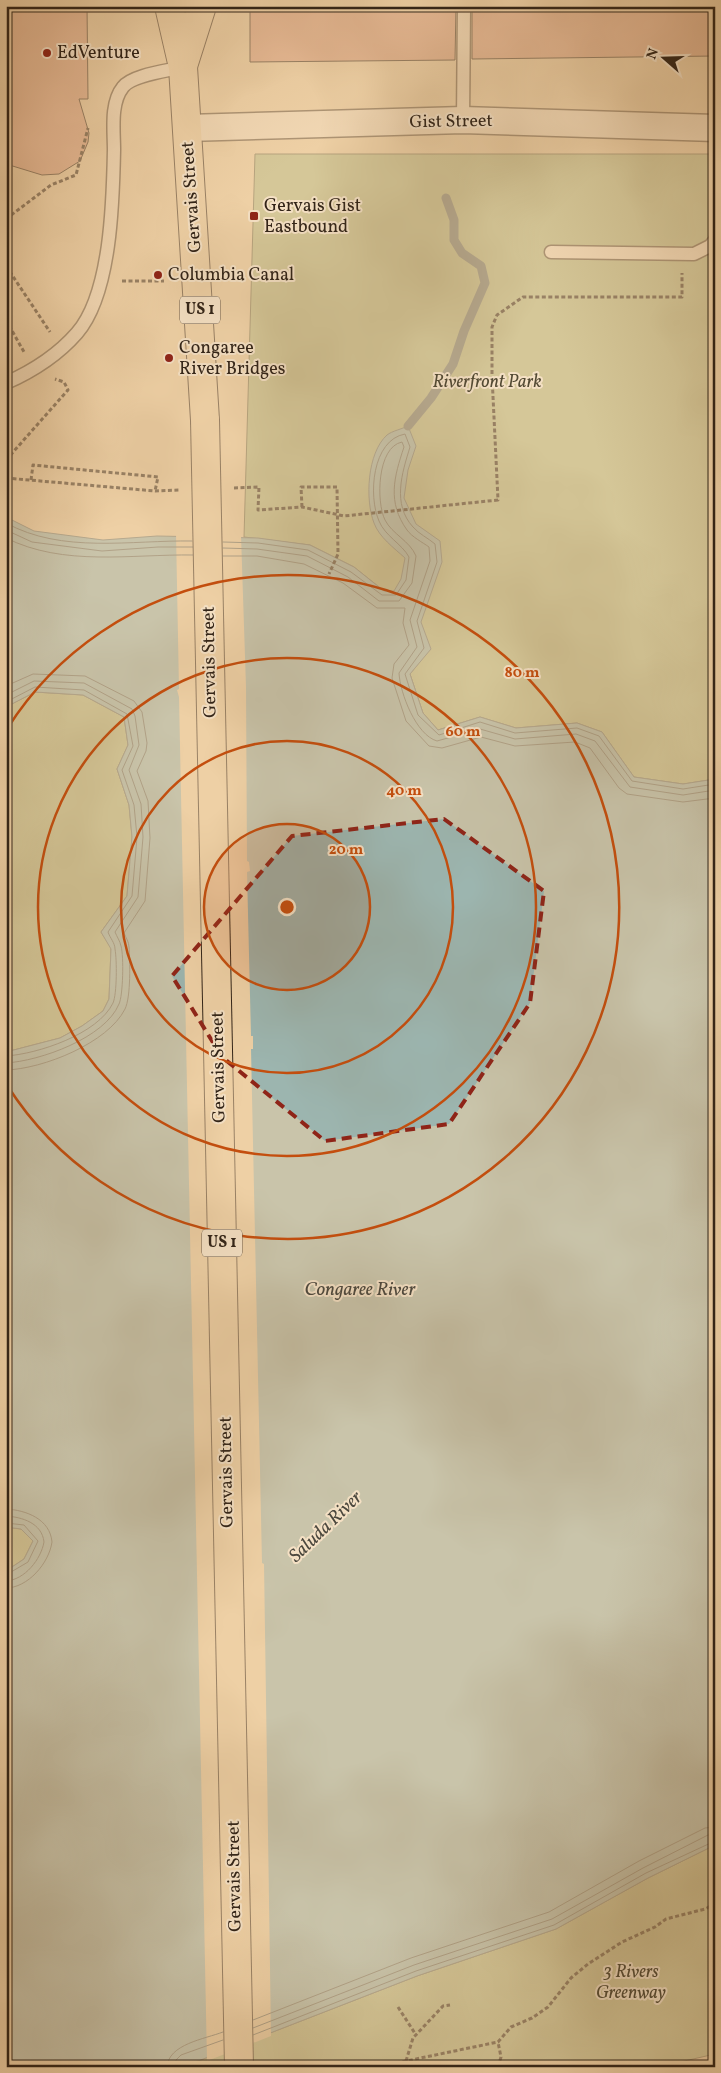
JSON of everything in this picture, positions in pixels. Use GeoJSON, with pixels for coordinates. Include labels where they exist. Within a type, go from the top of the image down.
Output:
{"type":"FeatureCollection","features":[{"type":"Feature","properties":{"kind":"main road","name":"Gervais Street"},"geometry":{"type":"LineString","coordinates":[[169,6],[183,67],[205,420],[239,2067]]}},
{"type":"Feature","properties":{"kind":"main road","name":"Gervais Street"},"geometry":{"type":"LineString","coordinates":[[183,67],[202,6]]}},
{"type":"Feature","properties":{"kind":"street","name":"Gist Street"},"geometry":{"type":"LineString","coordinates":[[187,128],[463,120],[715,128]]}},
{"type":"Feature","properties":{"kind":"lane"},"geometry":{"type":"LineString","coordinates":[[463,120],[464,6]]}},
{"type":"Feature","properties":{"kind":"lane"},"geometry":{"type":"LineString","coordinates":[[6,384],[33,371],[60,350],[78,332],[98,297],[113,187],[114,113],[117,97],[123,86],[134,79],[183,67]]}},
{"type":"Feature","properties":{"kind":"lane"},"geometry":{"type":"LineString","coordinates":[[551,252],[694,254],[710,246],[715,240]]}},
{"type":"Feature","properties":{"kind":"path"},"geometry":{"type":"LineString","coordinates":[[6,219],[51,185],[76,175],[88,128]]}},
{"type":"Feature","properties":{"kind":"path"},"geometry":{"type":"LineString","coordinates":[[6,266],[60,350]]}},
{"type":"Feature","properties":{"kind":"path"},"geometry":{"type":"LineString","coordinates":[[231,488],[259,487],[258,510],[302,507],[344,516],[498,500],[492,376],[494,321],[502,311],[523,297],[682,297],[682,268]]}},
{"type":"Feature","properties":{"kind":"path"},"geometry":{"type":"LineString","coordinates":[[101,281],[164,281]]}},
{"type":"Feature","properties":{"kind":"path"},"geometry":{"type":"LineString","coordinates":[[6,320],[33,371]]}},
{"type":"Feature","properties":{"kind":"path"},"geometry":{"type":"LineString","coordinates":[[6,460],[63,396]]}},
{"type":"Feature","properties":{"kind":"path"},"geometry":{"type":"LineString","coordinates":[[31,480],[33,466],[158,477],[156,491]]}},
{"type":"Feature","properties":{"kind":"path"},"geometry":{"type":"LineString","coordinates":[[6,478],[156,491],[184,490]]}},
{"type":"Feature","properties":{"kind":"path"},"geometry":{"type":"LineString","coordinates":[[302,507],[300,487],[337,487],[338,554],[328,574]]}},
{"type":"Feature","properties":{"kind":"path"},"geometry":{"type":"LineString","coordinates":[[377,2067],[498,2042],[511,2027],[532,2018],[548,2007],[571,1978],[588,1964],[604,1956],[622,1942],[656,1927],[666,1919],[705,1909],[715,1904]]}},
{"type":"Feature","properties":{"kind":"path"},"geometry":{"type":"LineString","coordinates":[[406,2061],[413,2038],[443,2006],[450,2005]]}},
{"type":"Feature","properties":{"kind":"path"},"geometry":{"type":"LineString","coordinates":[[398,2007],[416,2035]]}},
{"type":"Feature","properties":{"kind":"path"},"geometry":{"type":"LineString","coordinates":[[498,2042],[500,2057],[498,2067]]}},
{"type":"Feature","properties":{"kind":"highlighted area"},"geometry":{"type":"Polygon","coordinates":[[[444,819],[544,891],[530,1003],[449,1124],[325,1141],[222,1057],[172,976],[292,836],[444,819]]]}},
{"type":"Feature","properties":{"kind":"green space","name":"Riverfront Park"},"geometry":{"type":"Polygon","coordinates":[[[255,154],[715,154],[715,779],[683,784],[634,777],[602,732],[577,723],[516,728],[480,717],[438,730],[423,713],[410,674],[430,649],[384,591],[354,567],[310,545],[244,537],[255,154]]]}},
{"type":"Feature","properties":{"kind":"green space"},"geometry":{"type":"Polygon","coordinates":[[[35,692],[83,695],[124,717],[128,745],[117,769],[129,805],[132,837],[127,896],[101,932],[111,948],[109,999],[103,1011],[82,1026],[60,1038],[6,1052],[6,707],[35,692]]]}},
{"type":"Feature","properties":{"kind":"green space"},"geometry":{"type":"Polygon","coordinates":[[[6,1527],[21,1529],[33,1541],[24,1559],[6,1571],[6,1527]]]}},
{"type":"Feature","properties":{"kind":"green space","name":"3 Rivers Greenway"},"geometry":{"type":"Polygon","coordinates":[[[715,1845],[715,2054],[658,2067],[177,2067],[198,2061],[417,1976],[556,1929],[648,1878],[715,1845]]]}},
{"type":"Feature","properties":{"kind":"water","name":"Congaree River"},"geometry":{"type":"Polygon","coordinates":[[[408,426],[416,446],[408,470],[404,498],[416,524],[440,541],[442,562],[421,622],[431,649],[410,674],[423,713],[438,730],[480,717],[516,728],[577,723],[602,732],[634,777],[683,784],[715,779],[715,1845],[648,1878],[556,1929],[417,1976],[198,2061],[177,2067],[6,2067],[6,1571],[24,1559],[33,1541],[21,1529],[6,1527],[6,1052],[60,1038],[82,1026],[103,1011],[109,999],[111,949],[101,932],[127,896],[132,837],[129,805],[117,769],[128,745],[124,717],[83,695],[35,692],[6,707],[6,517],[34,531],[103,540],[157,536],[258,538],[310,545],[354,567],[384,591],[394,591],[401,579],[405,558],[383,538],[376,528],[369,502],[370,477],[375,453],[380,443],[387,435],[408,426]]]}},
{"type":"Feature","properties":{"kind":"pier"},"geometry":{"type":"Polygon","coordinates":[[[176,533],[241,535],[246,687],[247,861],[249,862],[250,871],[247,872],[251,1036],[253,1036],[253,1049],[251,1049],[262,1563],[264,1564],[271,2036],[207,2061],[179,697],[177,690],[179,689],[176,533]]]}},
{"type":"Feature","properties":{"kind":"building","name":"EdVenture"},"geometry":{"type":"Polygon","coordinates":[[[6,6],[87,6],[88,99],[79,99],[89,133],[88,142],[80,161],[59,174],[42,175],[6,164],[6,6]]]}},
{"type":"Feature","properties":{"kind":"building"},"geometry":{"type":"Polygon","coordinates":[[[250,6],[456,6],[455,60],[250,62],[250,6]]]}},
{"type":"Feature","properties":{"kind":"building"},"geometry":{"type":"Polygon","coordinates":[[[472,6],[715,6],[715,56],[472,59],[472,6]]]}},
{"type":"Feature","properties":{"kind":"waterway"},"geometry":{"type":"LineString","coordinates":[[408,426],[431,398],[453,364],[464,331],[485,283],[481,266],[462,253],[454,240],[454,220],[446,198]]}},
{"type":"Feature","properties":{"kind":"place","name":"EdVenture"},"geometry":{"type":"Point","coordinates":[47,53]}},
{"type":"Feature","properties":{"kind":"place","name":"Gervais Gist Eastbound"},"geometry":{"type":"Point","coordinates":[254,216]}},
{"type":"Feature","properties":{"kind":"place","name":"Columbia Canal"},"geometry":{"type":"Point","coordinates":[158,275]}},
{"type":"Feature","properties":{"kind":"place","name":"Congaree River Bridges"},"geometry":{"type":"Point","coordinates":[169,358]}},
{"type":"Feature","properties":{"kind":"water label","name":"Saluda River"},"geometry":{"type":"Point","coordinates":[326,1527]}}]}
